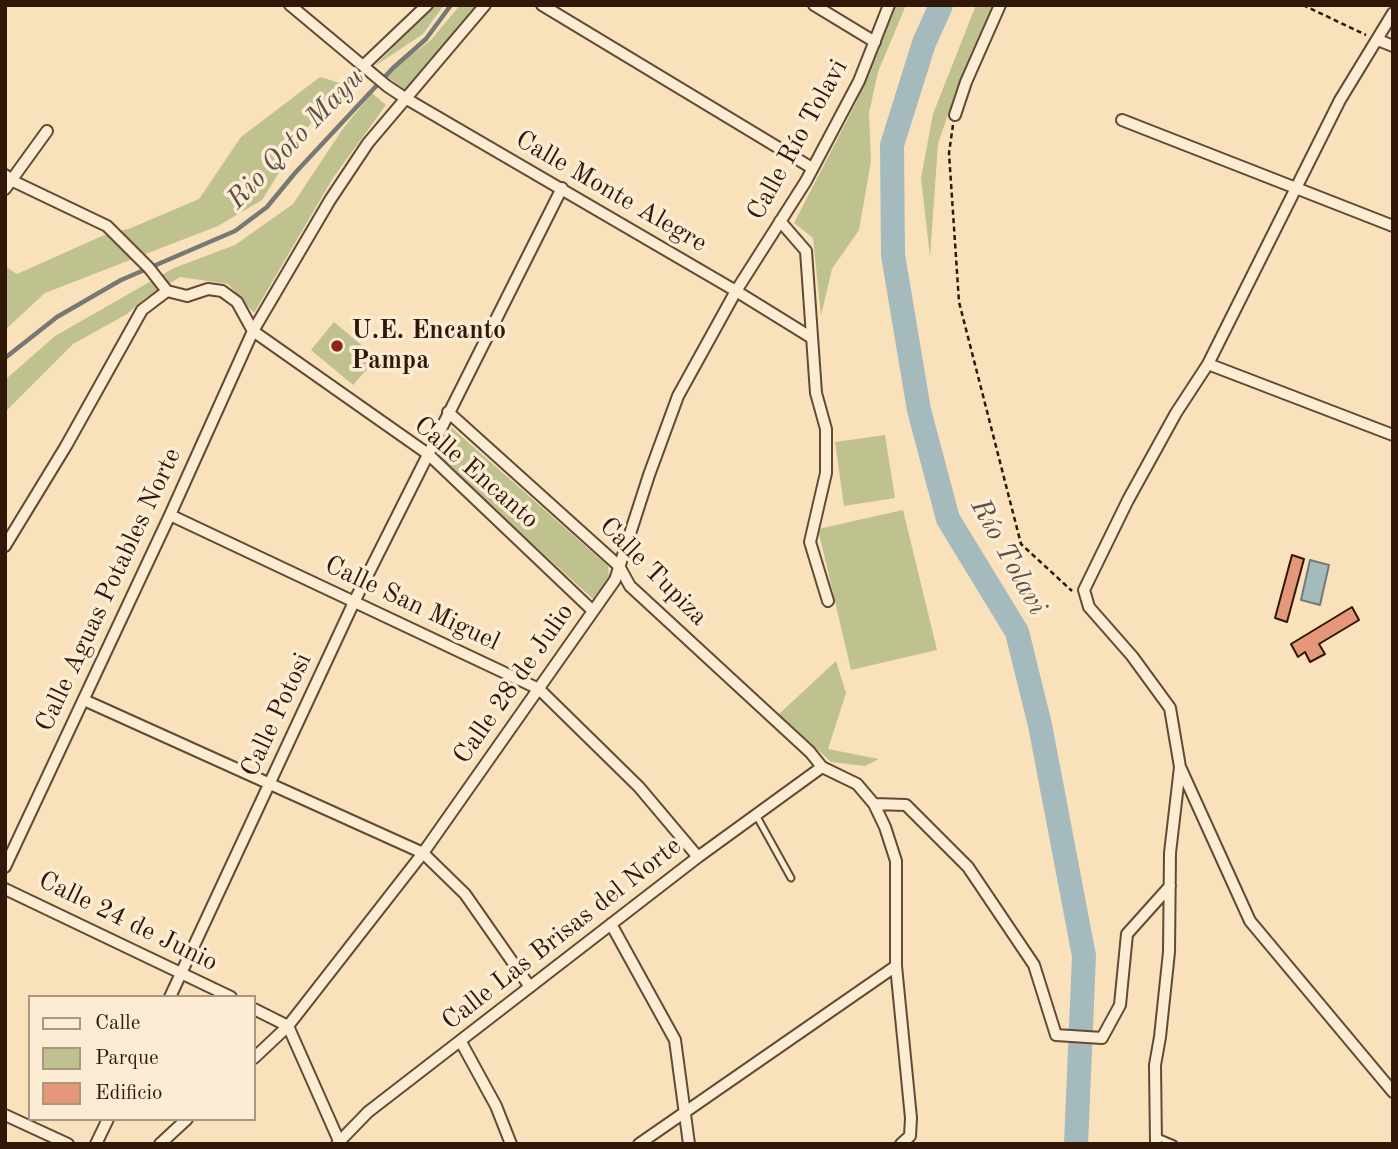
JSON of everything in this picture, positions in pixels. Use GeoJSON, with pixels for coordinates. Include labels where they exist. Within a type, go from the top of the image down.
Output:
{"type":"FeatureCollection","features":[{"type":"Feature","properties":{"kind":"street","name":"Calle Monte Alegre"},"geometry":{"type":"LineString","coordinates":[[290,5],[405,98],[562,188],[811,338]]}},
{"type":"Feature","properties":{"kind":"street"},"geometry":{"type":"LineString","coordinates":[[368,69],[427,5]]}},
{"type":"Feature","properties":{"kind":"street","name":"Calle Aguas Potables Norte"},"geometry":{"type":"LineString","coordinates":[[5,867],[253,331],[330,200],[368,143],[485,5]]}},
{"type":"Feature","properties":{"kind":"street"},"geometry":{"type":"LineString","coordinates":[[542,5],[813,169]]}},
{"type":"Feature","properties":{"kind":"street"},"geometry":{"type":"LineString","coordinates":[[814,5],[875,42]]}},
{"type":"Feature","properties":{"kind":"street","name":"Calle Río Tolavi"},"geometry":{"type":"LineString","coordinates":[[736,291],[813,169],[859,80],[889,5]]}},
{"type":"Feature","properties":{"kind":"street"},"geometry":{"type":"LineString","coordinates":[[955,115],[966,82],[1000,5]]}},
{"type":"Feature","properties":{"kind":"street"},"geometry":{"type":"LineString","coordinates":[[1393,13],[1340,100],[1208,364],[1176,413],[1128,500],[1084,590],[1089,607],[1132,656],[1170,708],[1180,767],[1250,921],[1393,1092]]}},
{"type":"Feature","properties":{"kind":"street"},"geometry":{"type":"LineString","coordinates":[[1378,40],[1393,46]]}},
{"type":"Feature","properties":{"kind":"street"},"geometry":{"type":"LineString","coordinates":[[1122,120],[1393,226]]}},
{"type":"Feature","properties":{"kind":"street"},"geometry":{"type":"LineString","coordinates":[[47,131],[7,181],[107,226],[149,268],[167,291],[187,296],[208,289],[222,291],[237,302],[253,331]]}},
{"type":"Feature","properties":{"kind":"street","name":"Calle Potosi"},"geometry":{"type":"LineString","coordinates":[[171,995],[354,602],[562,188]]}},
{"type":"Feature","properties":{"kind":"street"},"geometry":{"type":"LineString","coordinates":[[780,221],[806,251],[816,393],[826,429],[826,472],[810,542],[828,601]]}},
{"type":"Feature","properties":{"kind":"street"},"geometry":{"type":"LineString","coordinates":[[5,547],[66,446],[142,310],[167,291]]}},
{"type":"Feature","properties":{"kind":"street","name":"Calle 28 de Julio"},"geometry":{"type":"LineString","coordinates":[[256,1056],[288,1026],[423,853],[615,580],[677,396],[736,291]]}},
{"type":"Feature","properties":{"kind":"street","name":"Calle Encanto"},"geometry":{"type":"LineString","coordinates":[[253,331],[428,454],[593,611]]}},
{"type":"Feature","properties":{"kind":"street"},"geometry":{"type":"LineString","coordinates":[[1208,364],[1393,435]]}},
{"type":"Feature","properties":{"kind":"street","name":"Calle Tupiza"},"geometry":{"type":"LineString","coordinates":[[448,412],[619,566],[630,586],[810,752],[822,767]]}},
{"type":"Feature","properties":{"kind":"street","name":"Calle San Miguel"},"geometry":{"type":"LineString","coordinates":[[170,515],[539,689],[639,787],[698,857]]}},
{"type":"Feature","properties":{"kind":"street"},"geometry":{"type":"LineString","coordinates":[[84,700],[423,853],[465,894],[530,987]]}},
{"type":"Feature","properties":{"kind":"street"},"geometry":{"type":"LineString","coordinates":[[822,767],[857,784],[874,804],[896,861],[897,966],[911,1118],[910,1136],[901,1144]]}},
{"type":"Feature","properties":{"kind":"street","name":"Calle Las Brisas del Norte"},"geometry":{"type":"LineString","coordinates":[[338,1143],[368,1112],[698,857],[822,767]]}},
{"type":"Feature","properties":{"kind":"street"},"geometry":{"type":"LineString","coordinates":[[1156,1140],[1155,1065],[1169,952],[1170,853],[1180,767]]}},
{"type":"Feature","properties":{"kind":"street"},"geometry":{"type":"LineString","coordinates":[[874,804],[906,805],[968,867],[1034,965],[1056,1035],[1102,1038],[1120,1005],[1127,934],[1170,886]]}},
{"type":"Feature","properties":{"kind":"street","name":"Calle 24 de Junio"},"geometry":{"type":"LineString","coordinates":[[5,889],[226,995]]}},
{"type":"Feature","properties":{"kind":"street"},"geometry":{"type":"LineString","coordinates":[[611,924],[675,1040],[689,1144]]}},
{"type":"Feature","properties":{"kind":"street"},"geometry":{"type":"LineString","coordinates":[[639,1144],[897,966]]}},
{"type":"Feature","properties":{"kind":"street"},"geometry":{"type":"LineString","coordinates":[[256,1010],[288,1026],[338,1143]]}},
{"type":"Feature","properties":{"kind":"street"},"geometry":{"type":"LineString","coordinates":[[461,1042],[496,1107],[511,1144]]}},
{"type":"Feature","properties":{"kind":"street"},"geometry":{"type":"LineString","coordinates":[[5,1115],[68,1144]]}},
{"type":"Feature","properties":{"kind":"street"},"geometry":{"type":"LineString","coordinates":[[96,1144],[107,1121]]}},
{"type":"Feature","properties":{"kind":"street"},"geometry":{"type":"LineString","coordinates":[[160,1144],[185,1121]]}},
{"type":"Feature","properties":{"kind":"lane"},"geometry":{"type":"LineString","coordinates":[[756,814],[791,878]]}},
{"type":"Feature","properties":{"kind":"lane"},"geometry":{"type":"LineString","coordinates":[[1156,1140],[1174,1144]]}},
{"type":"Feature","properties":{"kind":"path"},"geometry":{"type":"LineString","coordinates":[[1303,5],[1378,40]]}},
{"type":"Feature","properties":{"kind":"path"},"geometry":{"type":"LineString","coordinates":[[955,115],[948,153],[959,303],[1021,544],[1089,607]]}},
{"type":"Feature","properties":{"kind":"green space"},"geometry":{"type":"Polygon","coordinates":[[[433,5],[444,5],[423,34],[375,66],[433,5]]]}},
{"type":"Feature","properties":{"kind":"green space"},"geometry":{"type":"Polygon","coordinates":[[[460,5],[477,5],[405,90],[385,75],[431,40],[460,5]]]}},
{"type":"Feature","properties":{"kind":"green space"},"geometry":{"type":"Polygon","coordinates":[[[895,5],[906,5],[878,72],[869,113],[871,161],[859,230],[832,269],[821,316],[813,238],[794,223],[856,103],[895,5]]]}},
{"type":"Feature","properties":{"kind":"green space"},"geometry":{"type":"Polygon","coordinates":[[[976,5],[993,5],[959,82],[938,144],[930,257],[921,178],[933,114],[976,5]]]}},
{"type":"Feature","properties":{"kind":"green space"},"geometry":{"type":"Polygon","coordinates":[[[320,77],[346,85],[307,128],[262,200],[218,226],[45,293],[5,330],[5,266],[17,274],[102,236],[131,228],[199,199],[241,137],[320,77]]]}},
{"type":"Feature","properties":{"kind":"green space"},"geometry":{"type":"Polygon","coordinates":[[[372,93],[386,105],[333,178],[254,313],[228,284],[180,277],[144,299],[127,314],[73,344],[5,412],[5,380],[55,336],[174,268],[235,245],[293,204],[342,130],[372,93]]]}},
{"type":"Feature","properties":{"kind":"green space"},"geometry":{"type":"Polygon","coordinates":[[[334,322],[377,358],[353,385],[311,350],[334,322]]]}},
{"type":"Feature","properties":{"kind":"green space"},"geometry":{"type":"Polygon","coordinates":[[[452,428],[608,566],[609,577],[593,599],[436,456],[452,428]]]}},
{"type":"Feature","properties":{"kind":"green space"},"geometry":{"type":"Polygon","coordinates":[[[885,435],[895,498],[844,506],[835,442],[885,435]]]}},
{"type":"Feature","properties":{"kind":"green space"},"geometry":{"type":"Polygon","coordinates":[[[903,510],[937,650],[851,670],[818,529],[903,510]]]}},
{"type":"Feature","properties":{"kind":"green space"},"geometry":{"type":"Polygon","coordinates":[[[836,661],[846,693],[828,749],[879,759],[865,766],[831,762],[779,714],[836,661]]]}},
{"type":"Feature","properties":{"kind":"shaded area"},"geometry":{"type":"Polygon","coordinates":[[[1310,560],[1329,565],[1320,605],[1301,600],[1310,560]]]}},
{"type":"Feature","properties":{"kind":"building"},"geometry":{"type":"Polygon","coordinates":[[[1292,555],[1304,559],[1287,622],[1275,618],[1292,555]]]}},
{"type":"Feature","properties":{"kind":"building"},"geometry":{"type":"Polygon","coordinates":[[[1352,607],[1359,620],[1319,644],[1325,654],[1310,662],[1305,652],[1298,657],[1291,644],[1352,607]]]}},
{"type":"Feature","properties":{"kind":"waterway","name":"Rio Qoto Mayu"},"geometry":{"type":"LineString","coordinates":[[5,358],[57,317],[121,280],[235,231],[267,207],[393,68],[426,39],[451,5]]}},
{"type":"Feature","properties":{"kind":"waterway","name":"Río Tolavi"},"geometry":{"type":"LineString","coordinates":[[941,5],[924,43],[892,145],[893,255],[919,410],[948,519],[1017,632],[1040,725],[1084,956],[1076,1144]]}},
{"type":"Feature","properties":{"kind":"place","name":"U.E. Encanto Pampa"},"geometry":{"type":"Point","coordinates":[337,346]}}]}
